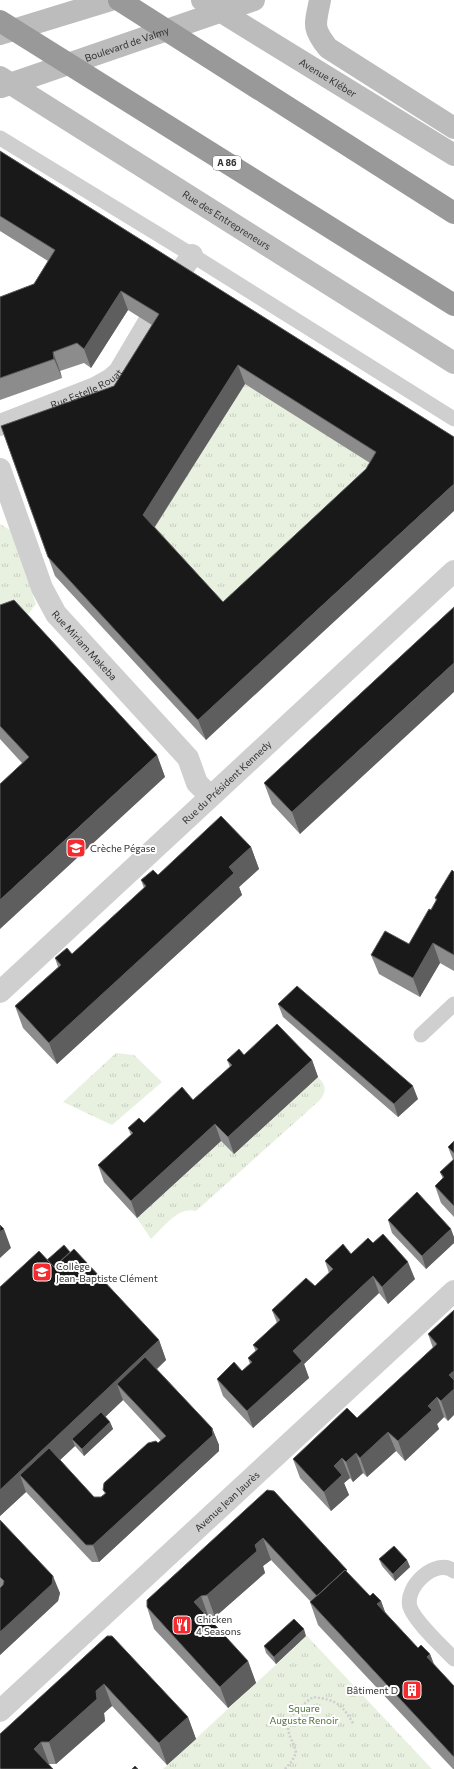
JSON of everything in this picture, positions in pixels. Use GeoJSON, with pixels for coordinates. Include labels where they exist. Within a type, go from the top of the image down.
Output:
{"type":"FeatureCollection","features":[{"type":"Feature","properties":{"kind":"highway"},"geometry":{"type":"LineString","coordinates":[[119,0],[454,213]]}},
{"type":"Feature","properties":{"kind":"highway","name":"A 86"},"geometry":{"type":"LineString","coordinates":[[0,21],[454,305]]}},
{"type":"Feature","properties":{"kind":"street"},"geometry":{"type":"LineString","coordinates":[[0,34],[111,0]]}},
{"type":"Feature","properties":{"kind":"street","name":"Avenue Kléber"},"geometry":{"type":"LineString","coordinates":[[202,0],[454,155]]}},
{"type":"Feature","properties":{"kind":"street","name":"Boulevard de Valmy"},"geometry":{"type":"LineString","coordinates":[[3,82],[254,0]]}},
{"type":"Feature","properties":{"kind":"street"},"geometry":{"type":"LineString","coordinates":[[320,0],[316,23],[317,35],[328,48],[454,128]]}},
{"type":"Feature","properties":{"kind":"street","name":"Rue des Entrepreneurs"},"geometry":{"type":"LineString","coordinates":[[3,82],[454,363]]}},
{"type":"Feature","properties":{"kind":"street"},"geometry":{"type":"LineString","coordinates":[[177,277],[192,255]]}},
{"type":"Feature","properties":{"kind":"street","name":"Rue Estelle Rouat"},"geometry":{"type":"LineString","coordinates":[[0,425],[95,388],[111,379],[119,372],[148,323]]}},
{"type":"Feature","properties":{"kind":"street","name":"Rue Miriam Makeba"},"geometry":{"type":"LineString","coordinates":[[0,469],[42,588],[56,614],[188,758],[197,783],[210,796]]}},
{"type":"Feature","properties":{"kind":"street","name":"Rue du Président Kennedy"},"geometry":{"type":"LineString","coordinates":[[0,992],[454,571]]}},
{"type":"Feature","properties":{"kind":"street","name":"Avenue Jean Jaurès"},"geometry":{"type":"LineString","coordinates":[[0,1711],[454,1291]]}},
{"type":"Feature","properties":{"kind":"lane"},"geometry":{"type":"LineString","coordinates":[[0,138],[192,255],[454,419]]}},
{"type":"Feature","properties":{"kind":"lane"},"geometry":{"type":"LineString","coordinates":[[421,1035],[454,1004]]}},
{"type":"Feature","properties":{"kind":"lane"},"geometry":{"type":"LineString","coordinates":[[454,1571],[442,1566],[433,1569],[413,1586],[409,1602],[414,1616],[454,1659]]}},
{"type":"Feature","properties":{"kind":"path"},"geometry":{"type":"LineString","coordinates":[[285,1769],[292,1761],[296,1753],[294,1743],[288,1730],[289,1721],[300,1707],[313,1697],[330,1699],[346,1711],[354,1725]]}},
{"type":"Feature","properties":{"kind":"green space"},"geometry":{"type":"Polygon","coordinates":[[[245,384],[383,471],[230,622],[150,534],[245,384]]]}},
{"type":"Feature","properties":{"kind":"green space"},"geometry":{"type":"Polygon","coordinates":[[[0,524],[10,530],[36,604],[22,622],[0,630],[0,524]]]}},
{"type":"Feature","properties":{"kind":"green space"},"geometry":{"type":"Polygon","coordinates":[[[116,1053],[134,1055],[162,1082],[112,1125],[63,1102],[116,1053]]]}},
{"type":"Feature","properties":{"kind":"green space"},"geometry":{"type":"Polygon","coordinates":[[[318,1077],[325,1088],[324,1094],[320,1100],[196,1211],[189,1210],[177,1215],[151,1239],[137,1218],[221,1141],[234,1154],[318,1077]]]}},
{"type":"Feature","properties":{"kind":"green space","name":"Square Auguste Renoir"},"geometry":{"type":"Polygon","coordinates":[[[307,1636],[432,1769],[163,1769],[307,1636]]]}},
{"type":"Feature","properties":{"kind":"building"},"geometry":{"type":"Polygon","coordinates":[[[0,151],[454,437],[454,484],[198,720],[48,557],[1,426],[114,386],[159,314],[121,291],[84,349],[77,343],[53,352],[54,359],[0,378],[0,297],[34,284],[55,250],[0,216],[0,151]],[[238,365],[143,515],[223,602],[366,469],[376,452],[238,365]]]}},
{"type":"Feature","properties":{"kind":"building"},"geometry":{"type":"Polygon","coordinates":[[[14,600],[157,755],[0,900],[0,784],[29,757],[0,726],[0,605],[14,600]]]}},
{"type":"Feature","properties":{"kind":"building"},"geometry":{"type":"Polygon","coordinates":[[[454,607],[454,663],[292,812],[264,783],[454,607]]]}},
{"type":"Feature","properties":{"kind":"building"},"geometry":{"type":"Polygon","coordinates":[[[221,816],[251,847],[229,867],[234,873],[49,1043],[15,1006],[61,965],[55,958],[67,948],[72,954],[146,886],[141,880],[153,870],[158,875],[221,816]]]}},
{"type":"Feature","properties":{"kind":"building"},"geometry":{"type":"Polygon","coordinates":[[[452,870],[454,872],[454,955],[433,943],[413,978],[371,955],[385,931],[409,944],[429,909],[431,910],[437,899],[435,898],[452,870]]]}},
{"type":"Feature","properties":{"kind":"building"},"geometry":{"type":"Polygon","coordinates":[[[297,986],[413,1086],[394,1104],[278,1004],[297,986]]]}},
{"type":"Feature","properties":{"kind":"building"},"geometry":{"type":"Polygon","coordinates":[[[277,1024],[312,1060],[228,1137],[215,1124],[131,1201],[98,1165],[133,1133],[128,1128],[139,1118],[144,1123],[182,1087],[193,1100],[232,1065],[227,1060],[239,1049],[244,1055],[277,1024]]]}},
{"type":"Feature","properties":{"kind":"building"},"geometry":{"type":"Polygon","coordinates":[[[454,1141],[454,1153],[448,1147],[454,1141]]]}},
{"type":"Feature","properties":{"kind":"building"},"geometry":{"type":"Polygon","coordinates":[[[454,1159],[454,1206],[435,1186],[444,1177],[440,1172],[454,1159]]]}},
{"type":"Feature","properties":{"kind":"building"},"geometry":{"type":"Polygon","coordinates":[[[417,1192],[451,1229],[422,1256],[388,1220],[417,1192]]]}},
{"type":"Feature","properties":{"kind":"building"},"geometry":{"type":"Polygon","coordinates":[[[0,1225],[4,1229],[0,1232],[0,1225]]]}},
{"type":"Feature","properties":{"kind":"building"},"geometry":{"type":"Polygon","coordinates":[[[383,1234],[408,1262],[382,1287],[373,1276],[293,1351],[302,1361],[247,1411],[217,1379],[234,1362],[242,1371],[252,1362],[248,1358],[258,1349],[253,1345],[280,1320],[272,1310],[306,1278],[315,1286],[333,1269],[325,1261],[343,1244],[351,1254],[368,1238],[373,1243],[383,1234]]]}},
{"type":"Feature","properties":{"kind":"building"},"geometry":{"type":"Polygon","coordinates":[[[64,1245],[70,1252],[54,1267],[47,1260],[64,1245]]]}},
{"type":"Feature","properties":{"kind":"building","name":"Collège Jean-Baptiste Clément"},"geometry":{"type":"Polygon","coordinates":[[[74,1249],[159,1340],[0,1490],[0,1287],[39,1251],[54,1267],[74,1249]]]}},
{"type":"Feature","properties":{"kind":"building"},"geometry":{"type":"Polygon","coordinates":[[[454,1310],[454,1371],[449,1375],[454,1380],[454,1389],[441,1401],[437,1397],[428,1406],[432,1410],[398,1441],[388,1432],[360,1458],[356,1453],[346,1462],[342,1458],[334,1466],[342,1475],[324,1492],[293,1459],[347,1408],[357,1418],[437,1344],[428,1334],[454,1310]]]}},
{"type":"Feature","properties":{"kind":"building"},"geometry":{"type":"Polygon","coordinates":[[[145,1357],[212,1428],[213,1435],[93,1545],[86,1545],[20,1475],[49,1448],[94,1497],[101,1497],[106,1493],[103,1490],[104,1483],[148,1443],[156,1441],[158,1443],[166,1436],[117,1384],[145,1357]]]}},
{"type":"Feature","properties":{"kind":"building"},"geometry":{"type":"Polygon","coordinates":[[[101,1412],[110,1422],[82,1449],[72,1439],[101,1412]]]}},
{"type":"Feature","properties":{"kind":"building"},"geometry":{"type":"Polygon","coordinates":[[[267,1490],[274,1491],[347,1570],[345,1570],[317,1596],[263,1538],[255,1545],[257,1551],[207,1595],[201,1596],[194,1602],[248,1661],[220,1687],[147,1607],[147,1600],[267,1490]]]}},
{"type":"Feature","properties":{"kind":"building"},"geometry":{"type":"Polygon","coordinates":[[[0,1520],[53,1576],[52,1584],[0,1632],[0,1588],[4,1581],[0,1577],[0,1520]]]}},
{"type":"Feature","properties":{"kind":"building"},"geometry":{"type":"Polygon","coordinates":[[[394,1546],[407,1560],[393,1574],[379,1559],[394,1546]]]}},
{"type":"Feature","properties":{"kind":"building","name":"Bâtiment D"},"geometry":{"type":"Polygon","coordinates":[[[345,1570],[370,1596],[373,1593],[381,1601],[377,1604],[418,1648],[421,1645],[430,1654],[427,1657],[454,1686],[454,1757],[310,1602],[345,1570]]]}},
{"type":"Feature","properties":{"kind":"building"},"geometry":{"type":"Polygon","coordinates":[[[294,1619],[304,1629],[274,1657],[264,1646],[294,1619]]]}},
{"type":"Feature","properties":{"kind":"building"},"geometry":{"type":"Polygon","coordinates":[[[107,1636],[112,1636],[188,1717],[159,1743],[104,1684],[96,1691],[97,1699],[49,1742],[41,1742],[34,1749],[53,1769],[1,1769],[0,1734],[107,1636]]]}},
{"type":"Feature","properties":{"kind":"place","name":"Crèche Pégase"},"geometry":{"type":"Point","coordinates":[76,848]}},
{"type":"Feature","properties":{"kind":"place","name":"Collège Jean-Baptiste Clément"},"geometry":{"type":"Point","coordinates":[42,1272]}},
{"type":"Feature","properties":{"kind":"place","name":"Chicken 4 Seasons"},"geometry":{"type":"Point","coordinates":[182,1625]}},
{"type":"Feature","properties":{"kind":"place","name":"Bâtiment D"},"geometry":{"type":"Point","coordinates":[412,1690]}}]}
